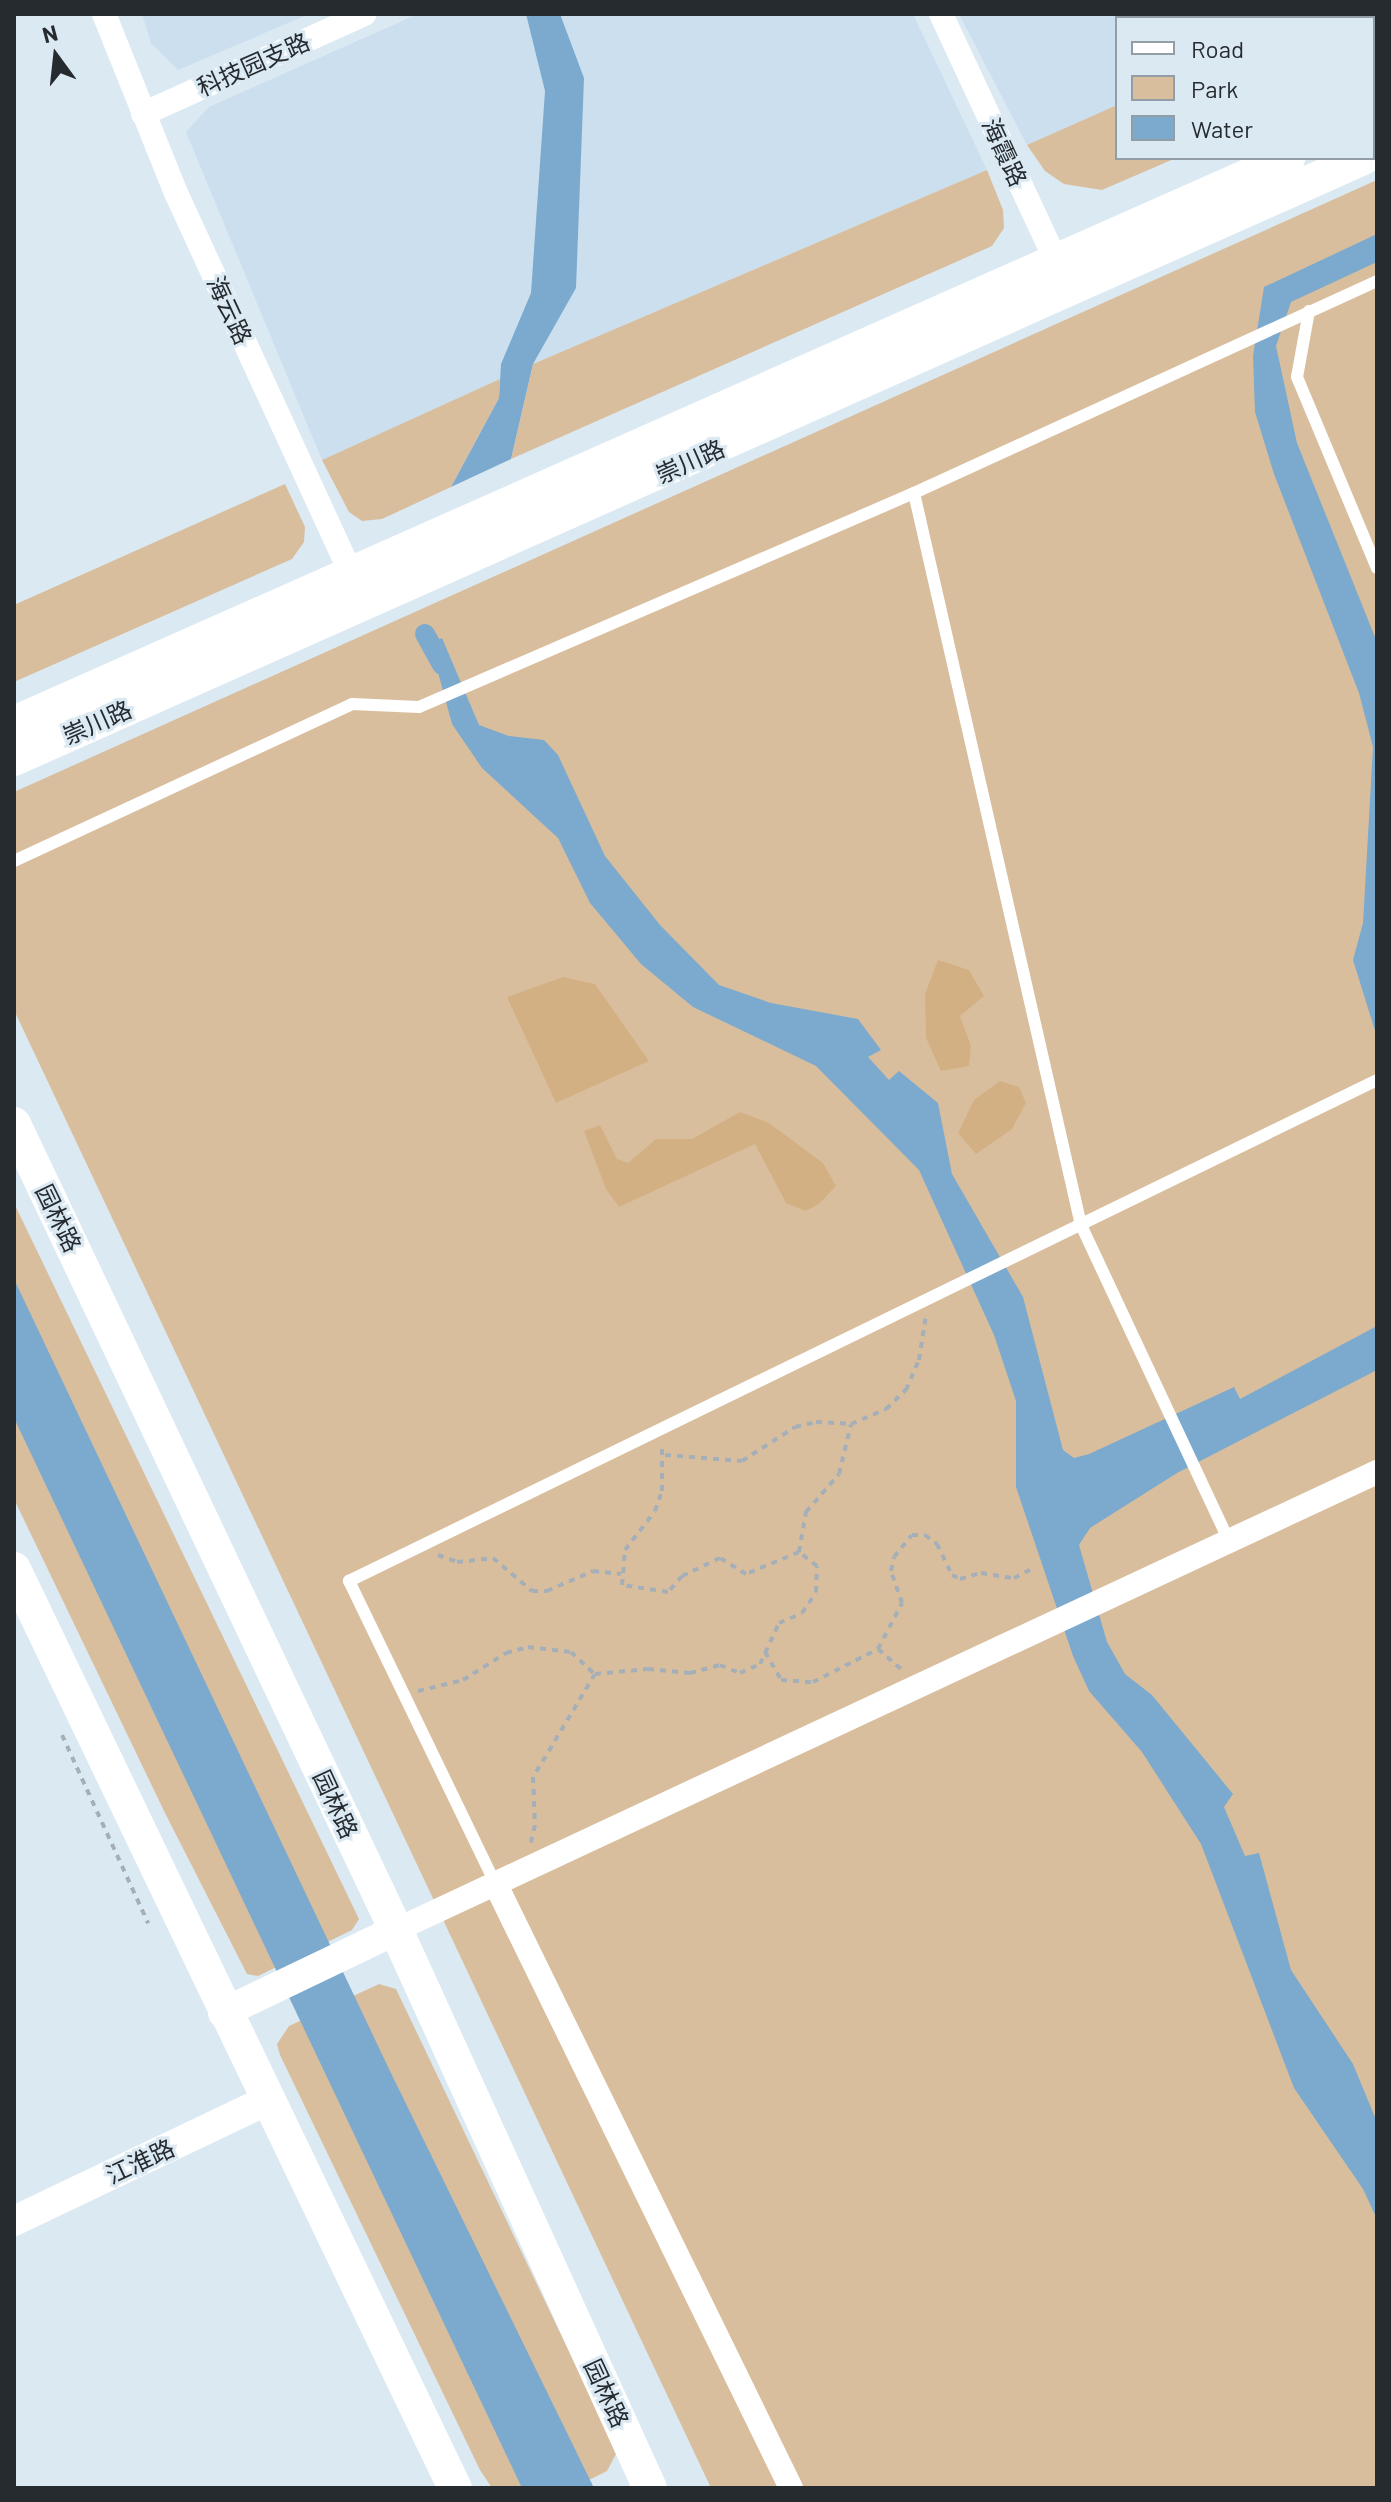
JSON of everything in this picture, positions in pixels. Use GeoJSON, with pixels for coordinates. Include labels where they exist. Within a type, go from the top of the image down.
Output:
{"type":"FeatureCollection","features":[{"type":"Feature","properties":{"kind":"main road","name":"崇川路"},"geometry":{"type":"LineString","coordinates":[[14,723],[1055,258],[1283,160]]}},
{"type":"Feature","properties":{"kind":"main road","name":"崇川路"},"geometry":{"type":"LineString","coordinates":[[14,759],[1359,160]]}},
{"type":"Feature","properties":{"kind":"main road","name":"园林路"},"geometry":{"type":"LineString","coordinates":[[14,1124],[396,1930],[649,2487]]}},
{"type":"Feature","properties":{"kind":"main road"},"geometry":{"type":"LineString","coordinates":[[14,1569],[223,2013],[455,2488]]}},
{"type":"Feature","properties":{"kind":"street","name":"海云路"},"geometry":{"type":"LineString","coordinates":[[104,14],[143,114],[364,604]]}},
{"type":"Feature","properties":{"kind":"street","name":"科技园支路"},"geometry":{"type":"LineString","coordinates":[[143,114],[364,14]]}},
{"type":"Feature","properties":{"kind":"street","name":"海霞路"},"geometry":{"type":"LineString","coordinates":[[941,14],[1068,292]]}},
{"type":"Feature","properties":{"kind":"street"},"geometry":{"type":"LineString","coordinates":[[223,2013],[1377,1472]]}},
{"type":"Feature","properties":{"kind":"street"},"geometry":{"type":"LineString","coordinates":[[496,1885],[791,2488]]}},
{"type":"Feature","properties":{"kind":"street","name":"江淮路"},"geometry":{"type":"LineString","coordinates":[[14,2221],[266,2101]]}},
{"type":"Feature","properties":{"kind":"lane"},"geometry":{"type":"LineString","coordinates":[[14,861],[352,704],[419,707],[469,682],[914,493],[1377,281]]}},
{"type":"Feature","properties":{"kind":"lane"},"geometry":{"type":"LineString","coordinates":[[1309,311],[1297,377],[1377,568]]}},
{"type":"Feature","properties":{"kind":"lane"},"geometry":{"type":"LineString","coordinates":[[914,493],[1081,1225],[1229,1541]]}},
{"type":"Feature","properties":{"kind":"lane"},"geometry":{"type":"LineString","coordinates":[[496,1885],[349,1581],[1377,1080]]}},
{"type":"Feature","properties":{"kind":"path"},"geometry":{"type":"LineString","coordinates":[[665,1455],[742,1461],[795,1427],[816,1422],[851,1424],[886,1409],[906,1390],[926,1334],[926,1300]]}},
{"type":"Feature","properties":{"kind":"path"},"geometry":{"type":"LineString","coordinates":[[799,1552],[806,1512],[839,1474],[851,1424]]}},
{"type":"Feature","properties":{"kind":"path"},"geometry":{"type":"LineString","coordinates":[[656,1431],[665,1455],[655,1511],[625,1550],[622,1585],[657,1593],[668,1592],[702,1563],[720,1558],[746,1574],[799,1552]]}},
{"type":"Feature","properties":{"kind":"path"},"geometry":{"type":"LineString","coordinates":[[765,1652],[781,1680],[813,1682],[878,1649],[902,1603],[891,1571],[894,1557],[912,1535],[925,1535],[937,1544],[952,1575],[960,1579],[981,1573],[1014,1578],[1034,1568]]}},
{"type":"Feature","properties":{"kind":"path"},"geometry":{"type":"LineString","coordinates":[[422,1545],[457,1562],[493,1558],[532,1591],[547,1591],[593,1571],[621,1574]]}},
{"type":"Feature","properties":{"kind":"path"},"geometry":{"type":"LineString","coordinates":[[404,1696],[463,1680],[506,1653],[528,1647],[571,1652],[595,1674],[648,1669],[690,1673],[720,1665],[740,1673],[760,1664],[779,1623],[802,1613],[816,1592],[817,1566],[799,1552]]}},
{"type":"Feature","properties":{"kind":"path"},"geometry":{"type":"LineString","coordinates":[[878,1649],[897,1662],[915,1689]]}},
{"type":"Feature","properties":{"kind":"path"},"geometry":{"type":"LineString","coordinates":[[523,1875],[535,1825],[533,1777],[595,1674]]}},
{"type":"Feature","properties":{"kind":"path"},"geometry":{"type":"LineString","coordinates":[[59,1729],[148,1923]]}},
{"type":"Feature","properties":{"kind":"shaded area"},"geometry":{"type":"Polygon","coordinates":[[[142,14],[309,14],[178,70],[151,43],[142,14]]]}},
{"type":"Feature","properties":{"kind":"shaded area"},"geometry":{"type":"Polygon","coordinates":[[[418,14],[913,14],[987,170],[533,364],[322,460],[186,132],[209,107],[418,14]]]}},
{"type":"Feature","properties":{"kind":"shaded area"},"geometry":{"type":"Polygon","coordinates":[[[959,14],[1320,14],[1115,16],[1115,106],[1027,145],[959,14]]]}},
{"type":"Feature","properties":{"kind":"shaded area"},"geometry":{"type":"Polygon","coordinates":[[[938,960],[969,970],[984,996],[960,1016],[971,1046],[969,1066],[941,1071],[926,1038],[925,994],[938,960]]]}},
{"type":"Feature","properties":{"kind":"shaded area"},"geometry":{"type":"Polygon","coordinates":[[[563,977],[595,984],[649,1061],[556,1103],[507,997],[563,977]]]}},
{"type":"Feature","properties":{"kind":"shaded area"},"geometry":{"type":"Polygon","coordinates":[[[1000,1081],[1019,1087],[1026,1103],[1012,1129],[976,1154],[958,1133],[974,1100],[1000,1081]]]}},
{"type":"Feature","properties":{"kind":"shaded area"},"geometry":{"type":"Polygon","coordinates":[[[740,1112],[769,1123],[823,1163],[836,1186],[819,1204],[805,1211],[786,1203],[755,1144],[619,1207],[606,1189],[584,1131],[600,1125],[617,1159],[628,1163],[656,1139],[692,1139],[740,1112]]]}},
{"type":"Feature","properties":{"kind":"green space"},"geometry":{"type":"Polygon","coordinates":[[[1377,14],[1377,70],[1375,16],[1316,16],[1377,14]]]}},
{"type":"Feature","properties":{"kind":"green space"},"geometry":{"type":"Polygon","coordinates":[[[1115,106],[1115,160],[1171,160],[1102,190],[1064,184],[1045,171],[1027,145],[1115,106]]]}},
{"type":"Feature","properties":{"kind":"green space"},"geometry":{"type":"Polygon","coordinates":[[[987,170],[1003,210],[1004,228],[992,246],[511,459],[533,364],[987,170]]]}},
{"type":"Feature","properties":{"kind":"green space"},"geometry":{"type":"Polygon","coordinates":[[[1377,180],[1377,2488],[711,2488],[14,1010],[14,792],[1377,180]]]}},
{"type":"Feature","properties":{"kind":"green space"},"geometry":{"type":"Polygon","coordinates":[[[500,379],[499,398],[451,487],[382,519],[362,521],[349,512],[322,460],[500,379]]]}},
{"type":"Feature","properties":{"kind":"green space"},"geometry":{"type":"Polygon","coordinates":[[[285,484],[305,527],[304,542],[292,559],[14,682],[14,605],[285,484]]]}},
{"type":"Feature","properties":{"kind":"green space"},"geometry":{"type":"Polygon","coordinates":[[[14,1203],[359,1919],[352,1930],[258,1976],[247,1974],[165,1813],[14,1499],[14,1203]]]}},
{"type":"Feature","properties":{"kind":"green space"},"geometry":{"type":"Polygon","coordinates":[[[379,1984],[396,1989],[617,2452],[607,2471],[573,2488],[492,2488],[480,2470],[280,2055],[277,2044],[289,2026],[379,1984]]]}},
{"type":"Feature","properties":{"kind":"water"},"geometry":{"type":"Polygon","coordinates":[[[526,14],[560,14],[584,78],[576,288],[533,364],[511,459],[451,487],[499,398],[501,364],[531,293],[545,91],[526,14]]]}},
{"type":"Feature","properties":{"kind":"water"},"geometry":{"type":"Polygon","coordinates":[[[1377,234],[1377,262],[1291,302],[1276,346],[1297,443],[1377,642],[1377,1037],[1353,960],[1363,923],[1373,747],[1359,693],[1274,474],[1255,412],[1253,356],[1264,287],[1377,234]]]}},
{"type":"Feature","properties":{"kind":"water"},"geometry":{"type":"Polygon","coordinates":[[[442,638],[479,725],[509,736],[544,740],[558,755],[605,856],[660,925],[719,985],[771,1003],[858,1019],[881,1050],[868,1057],[889,1080],[899,1071],[938,1103],[952,1174],[1023,1297],[1063,1450],[1074,1458],[1089,1454],[1234,1387],[1240,1399],[1377,1326],[1377,1370],[1177,1473],[1090,1528],[1079,1545],[1107,1642],[1125,1674],[1152,1695],[1233,1794],[1224,1807],[1245,1856],[1259,1853],[1291,1970],[1353,2064],[1377,2122],[1377,2219],[1363,2189],[1294,2088],[1201,1844],[1142,1752],[1089,1691],[1073,1656],[1016,1487],[1016,1401],[994,1335],[919,1170],[816,1066],[693,1007],[641,964],[590,903],[558,838],[482,768],[452,724],[430,643],[442,638]]]}},
{"type":"Feature","properties":{"kind":"water"},"geometry":{"type":"Polygon","coordinates":[[[14,1279],[389,2069],[594,2488],[522,2488],[14,1418],[14,1279]]]}},
{"type":"Feature","properties":{"kind":"waterway"},"geometry":{"type":"LineString","coordinates":[[425,634],[442,665]]}}]}
